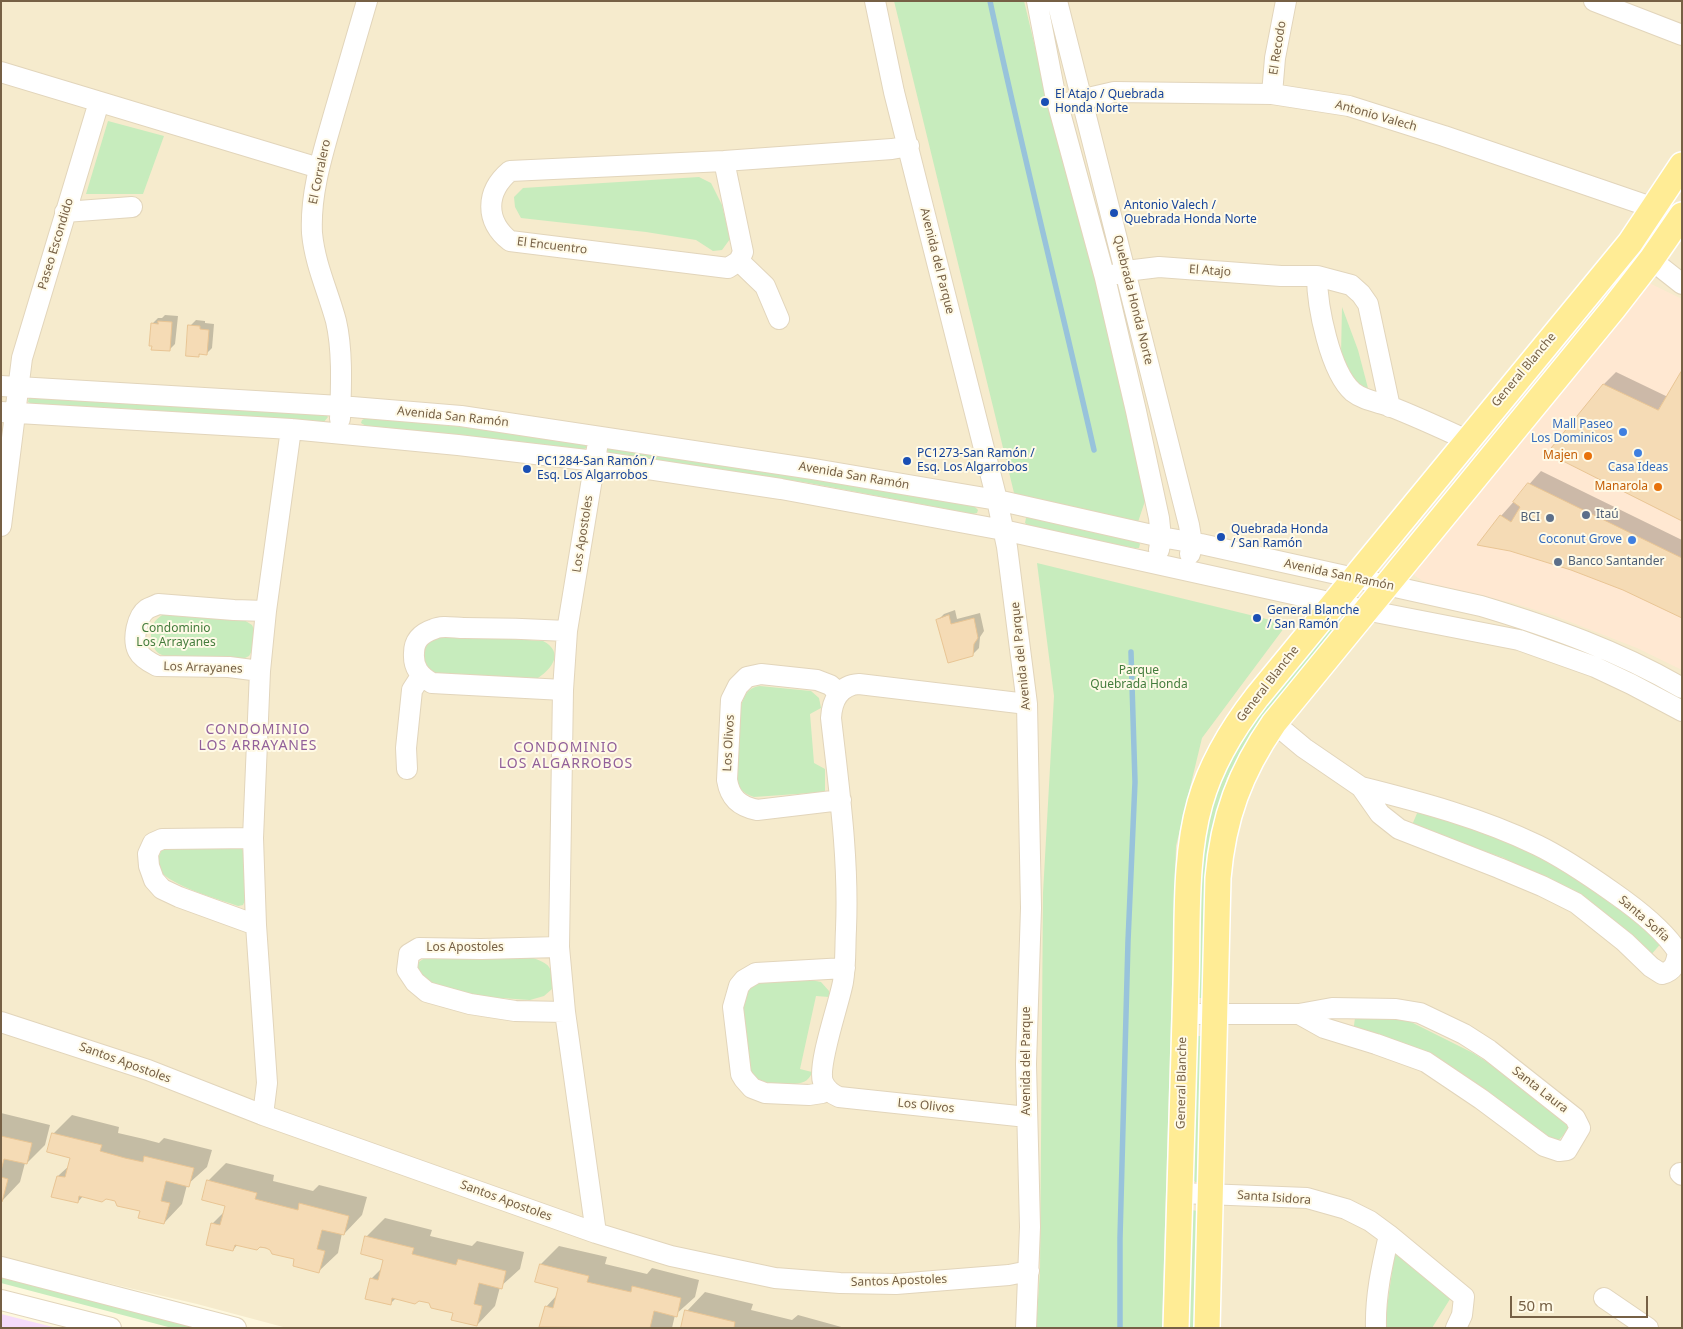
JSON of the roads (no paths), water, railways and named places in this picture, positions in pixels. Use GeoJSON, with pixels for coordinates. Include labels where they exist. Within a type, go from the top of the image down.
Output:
{"type":"FeatureCollection","features":[{"type":"Feature","properties":{"kind":"main road","name":"General Blanche"},"geometry":{"type":"LineString","coordinates":[[1176,1328],[1190,848],[1200,802],[1208,779],[1218,757],[1242,716],[1332,603],[1630,243],[1682,165]]}},
{"type":"Feature","properties":{"kind":"main road"},"geometry":{"type":"LineString","coordinates":[[1207,1328],[1218,878],[1223,838],[1236,792],[1246,768],[1274,723],[1651,260],[1682,216]]}},
{"type":"Feature","properties":{"kind":"street","name":"El Corralero"},"geometry":{"type":"LineString","coordinates":[[339,434],[339,348],[336,322],[319,272],[312,232],[314,196],[319,168],[367,1]]}},
{"type":"Feature","properties":{"kind":"street","name":"Avenida del Parque"},"geometry":{"type":"LineString","coordinates":[[875,1],[894,92],[997,500],[1023,660],[1027,704],[1030,908],[1026,1064],[1029,1271],[1026,1328]]}},
{"type":"Feature","properties":{"kind":"street","name":"Quebrada Honda Norte"},"geometry":{"type":"LineString","coordinates":[[1037,1],[1058,105],[1105,278],[1136,411],[1161,538],[1158,564]]}},
{"type":"Feature","properties":{"kind":"street","name":"Quebrada Honda Norte"},"geometry":{"type":"LineString","coordinates":[[1057,1],[1180,487],[1192,543],[1186,570]]}},
{"type":"Feature","properties":{"kind":"street","name":"El Recodo"},"geometry":{"type":"LineString","coordinates":[[1272,94],[1275,58],[1286,1]]}},
{"type":"Feature","properties":{"kind":"street"},"geometry":{"type":"LineString","coordinates":[[1594,1],[1682,35]]}},
{"type":"Feature","properties":{"kind":"street"},"geometry":{"type":"LineString","coordinates":[[1,72],[319,168]]}},
{"type":"Feature","properties":{"kind":"street","name":"Antonio Valech"},"geometry":{"type":"LineString","coordinates":[[1058,105],[1114,92],[1272,94],[1349,106],[1444,136],[1654,208]]}},
{"type":"Feature","properties":{"kind":"street","name":"Paseo Escondido"},"geometry":{"type":"LineString","coordinates":[[1,526],[10,387],[22,358],[99,102]]}},
{"type":"Feature","properties":{"kind":"street","name":"El Encuentro"},"geometry":{"type":"LineString","coordinates":[[739,261],[728,268],[721,268],[510,241],[497,227],[491,208],[494,191],[510,172],[724,161],[892,149],[909,146]]}},
{"type":"Feature","properties":{"kind":"street"},"geometry":{"type":"LineString","coordinates":[[724,161],[743,252],[739,261],[765,286],[779,319]]}},
{"type":"Feature","properties":{"kind":"street"},"geometry":{"type":"LineString","coordinates":[[65,212],[132,207]]}},
{"type":"Feature","properties":{"kind":"street"},"geometry":{"type":"LineString","coordinates":[[1630,243],[1682,284]]}},
{"type":"Feature","properties":{"kind":"street","name":"El Atajo"},"geometry":{"type":"LineString","coordinates":[[1105,278],[1126,271],[1159,267],[1281,276],[1317,276],[1351,285],[1368,304],[1390,406]]}},
{"type":"Feature","properties":{"kind":"street"},"geometry":{"type":"LineString","coordinates":[[1317,276],[1317,296],[1330,352],[1341,376],[1353,392],[1368,400],[1390,406],[1467,440]]}},
{"type":"Feature","properties":{"kind":"street","name":"Avenida San Ramón"},"geometry":{"type":"LineString","coordinates":[[10,387],[340,406],[461,416],[813,469],[997,500],[1161,538],[1192,543],[1481,606],[1536,623],[1597,646],[1682,688]]}},
{"type":"Feature","properties":{"kind":"street","name":"Avenida San Ramón"},"geometry":{"type":"LineString","coordinates":[[8,412],[291,430],[458,445],[595,461],[781,488],[1003,530],[1332,603],[1519,640],[1595,667],[1682,711]]}},
{"type":"Feature","properties":{"kind":"street","name":"Los Arrayanes"},"geometry":{"type":"LineString","coordinates":[[263,1115],[267,1083],[256,925],[253,838],[260,671],[266,611],[291,430]]}},
{"type":"Feature","properties":{"kind":"street","name":"Los Apostoles"},"geometry":{"type":"LineString","coordinates":[[596,1233],[565,1012],[559,947],[564,690],[568,631],[599,436]]}},
{"type":"Feature","properties":{"kind":"street","name":"Los Arrayanes"},"geometry":{"type":"LineString","coordinates":[[260,671],[229,667],[157,666],[148,661],[138,650],[136,636],[140,616],[148,608],[158,604],[266,611]]}},
{"type":"Feature","properties":{"kind":"street"},"geometry":{"type":"LineString","coordinates":[[564,690],[432,683],[421,676],[415,667],[413,654],[415,642],[421,635],[436,628],[519,628],[568,631]]}},
{"type":"Feature","properties":{"kind":"street","name":"Los Olivos"},"geometry":{"type":"LineString","coordinates":[[839,693],[830,685],[817,680],[761,674],[747,677],[738,686],[731,700],[727,780],[728,788],[734,799],[744,806],[757,810],[841,800]]}},
{"type":"Feature","properties":{"kind":"street"},"geometry":{"type":"LineString","coordinates":[[407,770],[406,748],[412,690],[421,676]]}},
{"type":"Feature","properties":{"kind":"street"},"geometry":{"type":"LineString","coordinates":[[845,968],[756,974],[744,980],[739,986],[733,1007],[741,1074],[747,1084],[765,1093],[809,1096],[828,1090],[823,1081],[822,1068],[845,968],[848,893],[846,845],[831,718],[832,705],[839,693],[848,686],[859,684],[1027,704]]}},
{"type":"Feature","properties":{"kind":"street","name":"Santa Sofía"},"geometry":{"type":"LineString","coordinates":[[1274,723],[1304,748],[1361,787],[1429,804],[1483,822],[1538,845],[1587,874],[1630,904],[1671,941],[1678,952],[1676,964],[1669,972],[1662,974],[1651,967],[1625,942],[1576,903],[1499,868],[1398,830],[1380,814],[1361,787]]}},
{"type":"Feature","properties":{"kind":"street"},"geometry":{"type":"LineString","coordinates":[[253,838],[162,839],[153,843],[148,854],[149,866],[154,880],[162,889],[256,925]]}},
{"type":"Feature","properties":{"kind":"street"},"geometry":{"type":"LineString","coordinates":[[1542,886],[1557,857]]}},
{"type":"Feature","properties":{"kind":"street","name":"Los Apostoles"},"geometry":{"type":"LineString","coordinates":[[559,947],[419,948],[409,954],[407,970],[415,982],[427,992],[470,1004],[515,1011],[565,1012]]}},
{"type":"Feature","properties":{"kind":"street","name":"Santa Laura"},"geometry":{"type":"LineString","coordinates":[[1185,1014],[1300,1014],[1332,1008],[1396,1009],[1420,1013],[1464,1034],[1489,1050],[1575,1118],[1580,1128],[1567,1150],[1558,1151],[1544,1146],[1481,1099],[1426,1062],[1324,1028],[1300,1014]]}},
{"type":"Feature","properties":{"kind":"street","name":"Santos Apostoles"},"geometry":{"type":"LineString","coordinates":[[1,1022],[148,1070],[263,1115],[596,1233],[671,1256],[775,1278],[840,1283],[896,1284],[1009,1275],[1029,1271]]}},
{"type":"Feature","properties":{"kind":"street","name":"Los Olivos"},"geometry":{"type":"LineString","coordinates":[[828,1090],[835,1096],[844,1098],[1027,1117]]}},
{"type":"Feature","properties":{"kind":"street","name":"Santa Isidora"},"geometry":{"type":"LineString","coordinates":[[1180,1193],[1308,1198],[1346,1209],[1370,1221],[1389,1235],[1464,1297],[1462,1314],[1456,1328]]}},
{"type":"Feature","properties":{"kind":"street"},"geometry":{"type":"LineString","coordinates":[[1376,1328],[1375,1315],[1380,1271],[1389,1235]]}},
{"type":"Feature","properties":{"kind":"street"},"geometry":{"type":"LineString","coordinates":[[1,1267],[236,1328]]}},
{"type":"Feature","properties":{"kind":"street"},"geometry":{"type":"LineString","coordinates":[[1604,1298],[1648,1328]]}},
{"type":"Feature","properties":{"kind":"street"},"geometry":{"type":"LineString","coordinates":[[1,1300],[111,1328]]}},
{"type":"Feature","properties":{"kind":"waterway"},"geometry":{"type":"LineString","coordinates":[[990,1],[1094,450]]}},
{"type":"Feature","properties":{"kind":"waterway"},"geometry":{"type":"LineString","coordinates":[[1120,1328],[1120,1238],[1128,941],[1135,782],[1131,652]]}},
{"type":"Feature","properties":{"kind":"place","name":"El Atajo / Quebrada Honda Norte"},"geometry":{"type":"Point","coordinates":[1045,102]}},
{"type":"Feature","properties":{"kind":"place","name":"Antonio Valech / Quebrada Honda Norte"},"geometry":{"type":"Point","coordinates":[1114,213]}},
{"type":"Feature","properties":{"kind":"place","name":"Mall Paseo Los Dominicos"},"geometry":{"type":"Point","coordinates":[1623,432]}},
{"type":"Feature","properties":{"kind":"place","name":"Casa Ideas"},"geometry":{"type":"Point","coordinates":[1638,453]}},
{"type":"Feature","properties":{"kind":"place","name":"Majen"},"geometry":{"type":"Point","coordinates":[1588,456]}},
{"type":"Feature","properties":{"kind":"place","name":"PC1273-San Ramón / Esq. Los Algarrobos"},"geometry":{"type":"Point","coordinates":[907,461]}},
{"type":"Feature","properties":{"kind":"place","name":"PC1284-San Ramón / Esq. Los Algarrobos"},"geometry":{"type":"Point","coordinates":[527,469]}},
{"type":"Feature","properties":{"kind":"place","name":"Manarola"},"geometry":{"type":"Point","coordinates":[1658,487]}},
{"type":"Feature","properties":{"kind":"place","name":"Itaú"},"geometry":{"type":"Point","coordinates":[1586,515]}},
{"type":"Feature","properties":{"kind":"place","name":"BCI"},"geometry":{"type":"Point","coordinates":[1550,518]}},
{"type":"Feature","properties":{"kind":"place","name":"Quebrada Honda / San Ramón"},"geometry":{"type":"Point","coordinates":[1221,537]}},
{"type":"Feature","properties":{"kind":"place","name":"Coconut Grove"},"geometry":{"type":"Point","coordinates":[1632,540]}},
{"type":"Feature","properties":{"kind":"place","name":"Banco Santander"},"geometry":{"type":"Point","coordinates":[1558,562]}},
{"type":"Feature","properties":{"kind":"place","name":"General Blanche / San Ramón"},"geometry":{"type":"Point","coordinates":[1257,618]}},
{"type":"Feature","properties":{"kind":"district","name":"CONDOMINIO LOS ARRAYANES"},"geometry":{"type":"Point","coordinates":[258,738]}},
{"type":"Feature","properties":{"kind":"district","name":"CONDOMINIO LOS ALGARROBOS"},"geometry":{"type":"Point","coordinates":[566,756]}},
{"type":"Feature","properties":{"kind":"park label","name":"Condominio Los Arrayanes"},"geometry":{"type":"Point","coordinates":[176,636]}},
{"type":"Feature","properties":{"kind":"park label","name":"Parque Quebrada Honda"},"geometry":{"type":"Point","coordinates":[1139,678]}}]}
